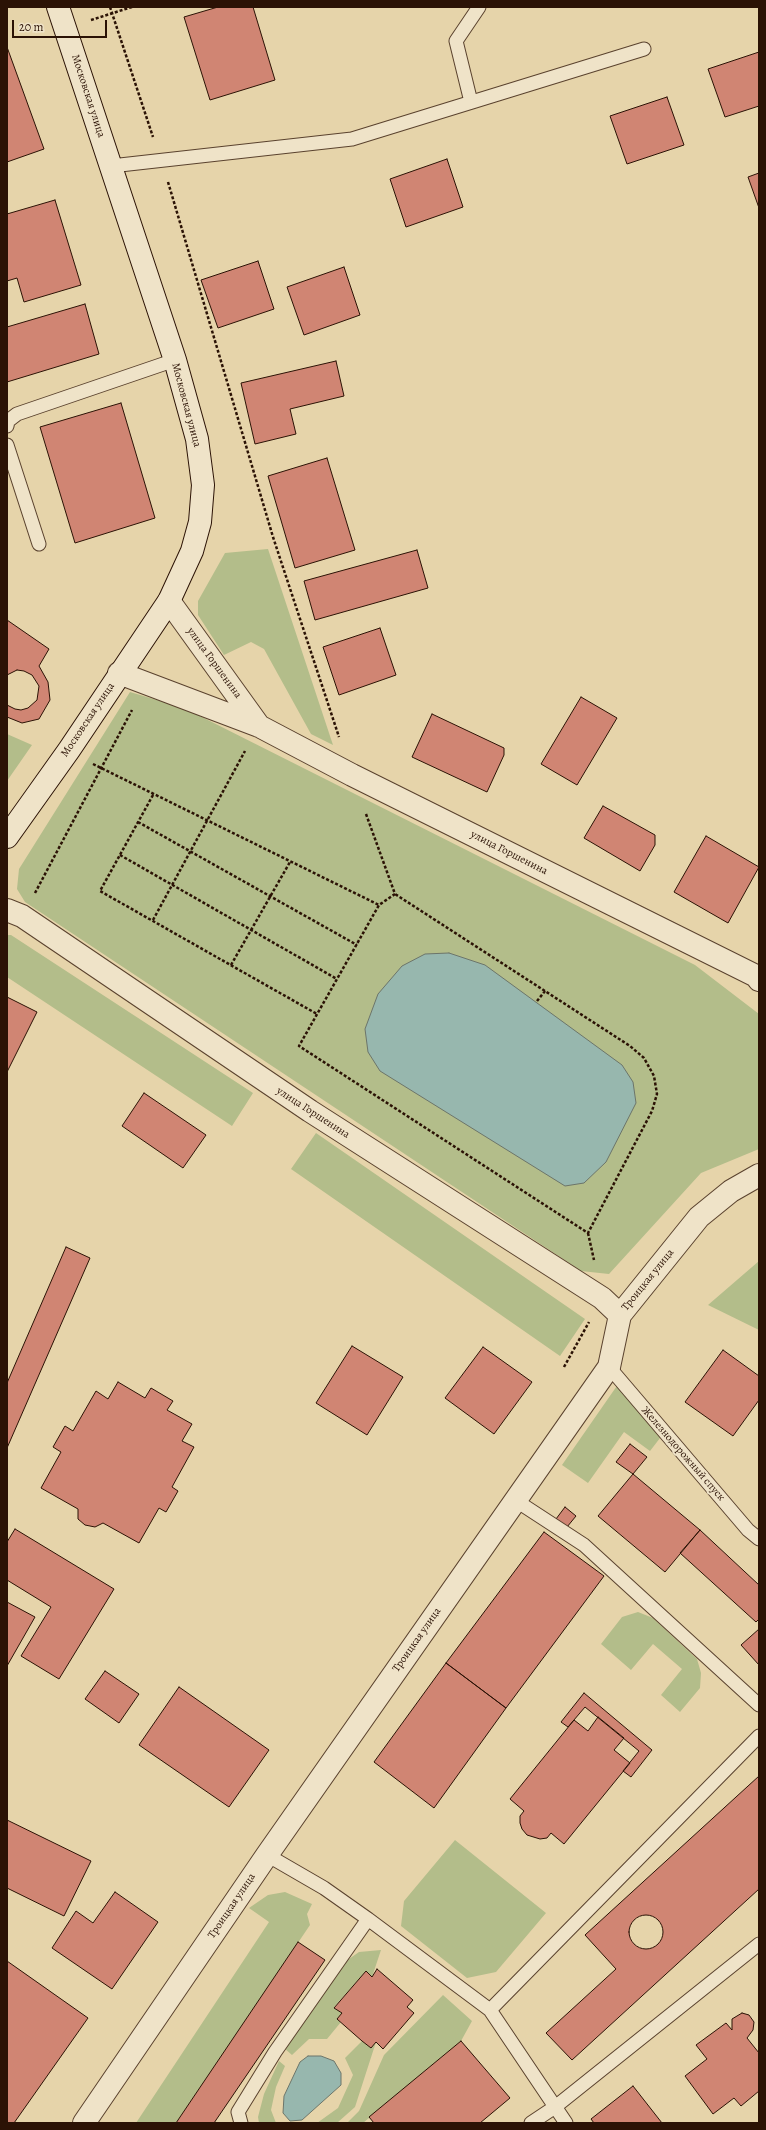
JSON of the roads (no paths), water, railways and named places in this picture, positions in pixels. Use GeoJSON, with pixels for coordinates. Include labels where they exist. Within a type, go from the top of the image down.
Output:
{"type":"FeatureCollection","features":[{"type":"Feature","properties":{"kind":"street","name":"Московская улица"},"geometry":{"type":"LineString","coordinates":[[7,837],[69,750],[119,673],[169,601],[192,551],[200,522],[203,485],[197,439],[174,360],[58,7]]}},
{"type":"Feature","properties":{"kind":"street","name":"улица Горшенина"},"geometry":{"type":"LineString","coordinates":[[169,601],[259,726]]}},
{"type":"Feature","properties":{"kind":"street","name":"улица Горшенина"},"geometry":{"type":"LineString","coordinates":[[119,673],[259,726],[352,775],[756,976],[759,980]]}},
{"type":"Feature","properties":{"kind":"street","name":"улица Горшенина"},"geometry":{"type":"LineString","coordinates":[[15,913],[310,1111],[602,1298],[620,1316]]}},
{"type":"Feature","properties":{"kind":"street","name":"Троицкая улица"},"geometry":{"type":"LineString","coordinates":[[84,2123],[267,1855],[609,1367],[620,1316],[699,1218],[732,1191],[759,1175]]}},
{"type":"Feature","properties":{"kind":"lane"},"geometry":{"type":"LineString","coordinates":[[471,102],[456,41],[479,7]]}},
{"type":"Feature","properties":{"kind":"lane"},"geometry":{"type":"LineString","coordinates":[[111,166],[352,139],[644,49]]}},
{"type":"Feature","properties":{"kind":"lane"},"geometry":{"type":"LineString","coordinates":[[7,426],[8,421],[17,414],[174,360]]}},
{"type":"Feature","properties":{"kind":"lane"},"geometry":{"type":"LineString","coordinates":[[7,445],[39,544]]}},
{"type":"Feature","properties":{"kind":"lane","name":"Железнодорожный спуск"},"geometry":{"type":"LineString","coordinates":[[609,1367],[748,1530],[759,1539]]}},
{"type":"Feature","properties":{"kind":"lane"},"geometry":{"type":"LineString","coordinates":[[515,1500],[584,1545],[759,1705]]}},
{"type":"Feature","properties":{"kind":"lane"},"geometry":{"type":"LineString","coordinates":[[490,2010],[759,1736]]}},
{"type":"Feature","properties":{"kind":"lane"},"geometry":{"type":"LineString","coordinates":[[267,1855],[324,1888],[490,2010],[566,2123]]}},
{"type":"Feature","properties":{"kind":"lane"},"geometry":{"type":"LineString","coordinates":[[241,2123],[238,2112],[275,2052],[368,1919]]}},
{"type":"Feature","properties":{"kind":"lane"},"geometry":{"type":"LineString","coordinates":[[531,2123],[555,2107],[759,1944]]}},
{"type":"Feature","properties":{"kind":"water"},"geometry":{"type":"Polygon","coordinates":[[[449,953],[485,965],[622,1065],[633,1082],[636,1103],[606,1162],[584,1183],[565,1186],[380,1071],[368,1052],[365,1029],[378,994],[402,966],[425,954],[449,953]]]}},
{"type":"Feature","properties":{"kind":"water"},"geometry":{"type":"Polygon","coordinates":[[[308,2056],[321,2056],[334,2061],[341,2073],[341,2085],[302,2120],[290,2121],[283,2113],[284,2096],[300,2062],[308,2056]]]}}]}
